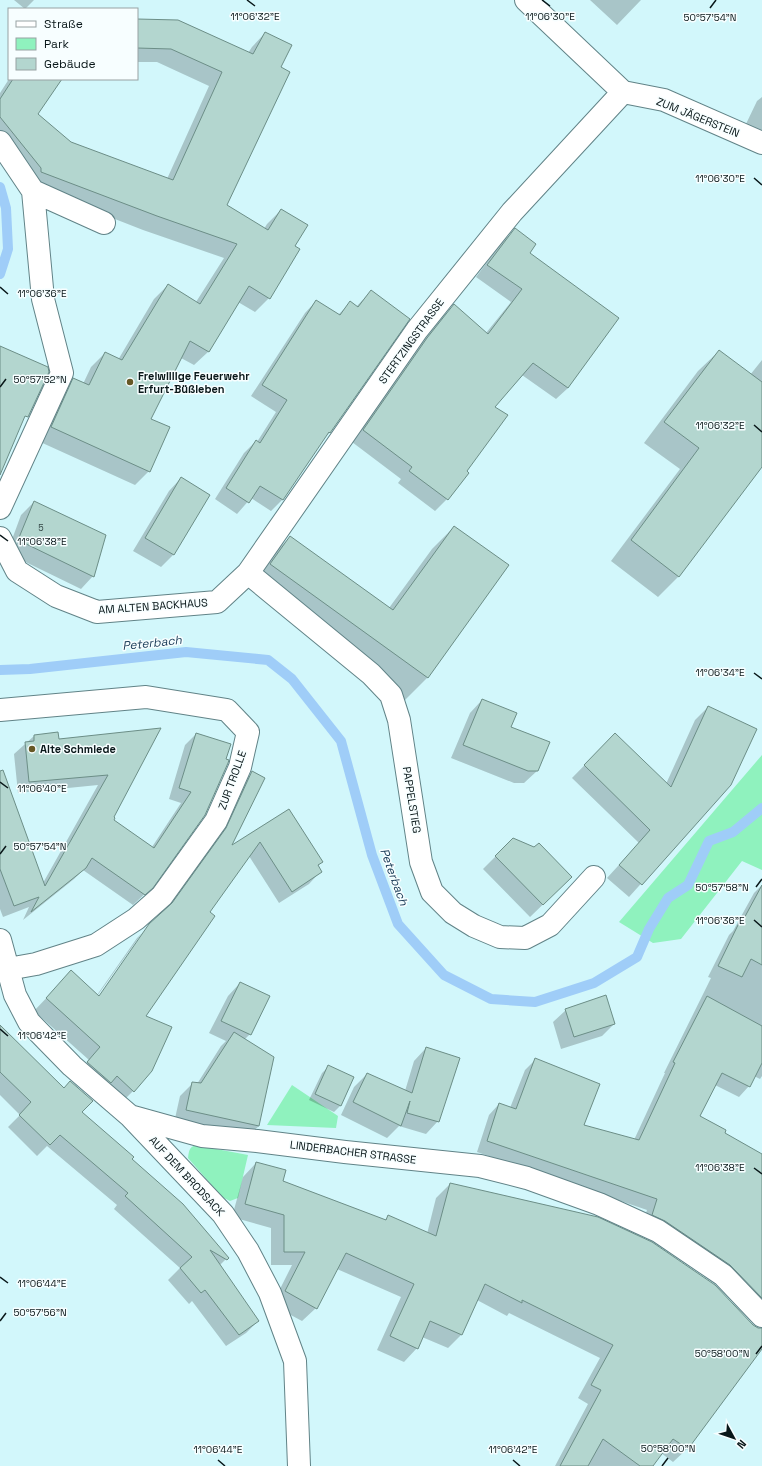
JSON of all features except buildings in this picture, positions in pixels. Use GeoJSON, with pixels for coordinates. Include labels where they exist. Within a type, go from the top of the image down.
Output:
{"type":"FeatureCollection","features":[{"type":"Feature","properties":{"kind":"street"},"geometry":{"type":"LineString","coordinates":[[526,0],[623,92]]}},
{"type":"Feature","properties":{"kind":"street","name":"ZUM JÄGERSTEIN"},"geometry":{"type":"LineString","coordinates":[[623,92],[664,100],[762,143]]}},
{"type":"Feature","properties":{"kind":"street","name":"STERTZINGSTRASSE"},"geometry":{"type":"LineString","coordinates":[[217,602],[248,573],[417,330],[512,212],[623,92]]}},
{"type":"Feature","properties":{"kind":"street"},"geometry":{"type":"LineString","coordinates":[[0,142],[33,191],[42,299],[62,373],[0,508]]}},
{"type":"Feature","properties":{"kind":"street"},"geometry":{"type":"LineString","coordinates":[[33,191],[104,223]]}},
{"type":"Feature","properties":{"kind":"street","name":"AM ALTEN BACKHAUS"},"geometry":{"type":"LineString","coordinates":[[0,538],[17,571],[56,596],[97,612],[217,602]]}},
{"type":"Feature","properties":{"kind":"street","name":"PAPPELSTIEG"},"geometry":{"type":"LineString","coordinates":[[248,573],[371,674],[391,695],[399,720],[421,862],[432,892],[453,913],[474,926],[500,937],[525,938],[550,925],[594,877]]}},
{"type":"Feature","properties":{"kind":"street","name":"ZUR TROLLE"},"geometry":{"type":"LineString","coordinates":[[0,710],[146,697],[227,710],[248,732],[240,767],[216,821],[162,896],[136,919],[96,945],[36,964],[8,969]]}},
{"type":"Feature","properties":{"kind":"street","name":"LINDERBACHER STRASSE"},"geometry":{"type":"LineString","coordinates":[[0,940],[8,969],[8,1002],[72,1066],[130,1116],[202,1136],[480,1166],[527,1178],[599,1204],[658,1231],[723,1275],[762,1316]]}},
{"type":"Feature","properties":{"kind":"street","name":"AUF DEM BRODSACK"},"geometry":{"type":"LineString","coordinates":[[130,1116],[224,1214],[248,1251],[270,1293],[295,1361],[298,1466]]}},
{"type":"Feature","properties":{"kind":"green space"},"geometry":{"type":"Polygon","coordinates":[[[762,755],[762,870],[742,861],[681,939],[653,943],[619,922],[762,755]]]}},
{"type":"Feature","properties":{"kind":"green space"},"geometry":{"type":"Polygon","coordinates":[[[292,1085],[338,1116],[336,1128],[267,1125],[292,1085]]]}},
{"type":"Feature","properties":{"kind":"green space"},"geometry":{"type":"Polygon","coordinates":[[[195,1145],[248,1155],[238,1198],[230,1201],[222,1197],[188,1158],[190,1150],[195,1145]]]}},
{"type":"Feature","properties":{"kind":"waterway","name":"Peterbach"},"geometry":{"type":"LineString","coordinates":[[0,187],[6,208],[8,249],[0,274]]}},
{"type":"Feature","properties":{"kind":"waterway","name":"Peterbach"},"geometry":{"type":"LineString","coordinates":[[0,670],[30,669],[186,652],[268,660],[292,679],[341,741],[372,855],[398,924],[444,975],[491,999],[535,1002],[594,983],[637,957],[649,929],[668,898],[688,885],[709,841],[733,832],[762,808]]}},
{"type":"Feature","properties":{"kind":"place","name":"Freiwillige Feuerwehr Erfurt-Büßleben"},"geometry":{"type":"Point","coordinates":[130,382]}},
{"type":"Feature","properties":{"kind":"place","name":"Alte Schmiede"},"geometry":{"type":"Point","coordinates":[32,749]}}]}
